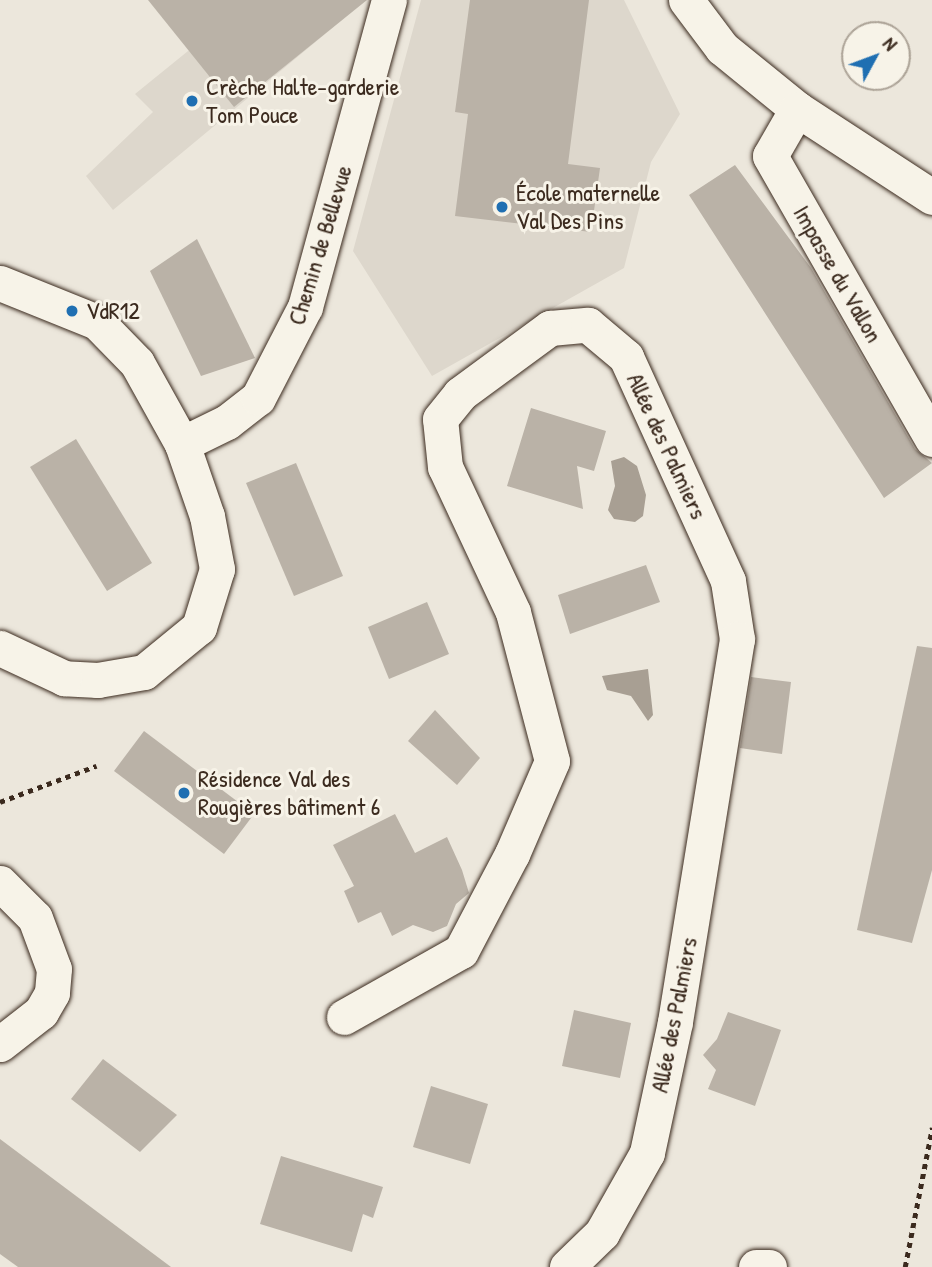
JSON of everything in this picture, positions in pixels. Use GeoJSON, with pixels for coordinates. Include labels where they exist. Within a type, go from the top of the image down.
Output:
{"type":"FeatureCollection","features":[{"type":"Feature","properties":{"kind":"street","name":"Chemin de Bellevue"},"geometry":{"type":"LineString","coordinates":[[181,444],[227,422],[258,398],[305,307],[389,0]]}},
{"type":"Feature","properties":{"kind":"street"},"geometry":{"type":"LineString","coordinates":[[686,0],[722,48],[797,109],[932,197]]}},
{"type":"Feature","properties":{"kind":"street","name":"Impasse du Vallon"},"geometry":{"type":"LineString","coordinates":[[797,109],[770,156],[932,439]]}},
{"type":"Feature","properties":{"kind":"street"},"geometry":{"type":"LineString","coordinates":[[0,283],[109,331],[142,371],[181,444],[207,516],[217,569],[207,613],[188,641],[144,671],[98,680],[47,674],[0,648]]}},
{"type":"Feature","properties":{"kind":"street","name":"Allée des Palmiers"},"geometry":{"type":"LineString","coordinates":[[344,1017],[461,951],[512,854],[552,761],[513,612],[445,467],[440,419],[460,394],[550,328],[588,325],[626,357],[728,581],[737,639],[675,1022],[647,1153],[602,1233],[567,1267]]}},
{"type":"Feature","properties":{"kind":"street"},"geometry":{"type":"LineString","coordinates":[[0,883],[35,918],[54,969],[52,993],[41,1012],[0,1044]]}},
{"type":"Feature","properties":{"kind":"street"},"geometry":{"type":"LineString","coordinates":[[756,1267],[769,1267]]}},
{"type":"Feature","properties":{"kind":"path"},"geometry":{"type":"LineString","coordinates":[[0,802],[96,766]]}},
{"type":"Feature","properties":{"kind":"path"},"geometry":{"type":"LineString","coordinates":[[905,1267],[932,1128]]}},
{"type":"Feature","properties":{"kind":"shaded area","name":"Crèche Halte-garderie Tom Pouce"},"geometry":{"type":"Polygon","coordinates":[[[251,0],[336,0],[348,15],[113,210],[86,176],[153,112],[135,94],[251,0]]]}},
{"type":"Feature","properties":{"kind":"shaded area","name":"École maternelle Val Des Pins"},"geometry":{"type":"Polygon","coordinates":[[[421,0],[624,0],[680,114],[651,162],[624,268],[432,376],[353,251],[421,0]]]}},
{"type":"Feature","properties":{"kind":"shaded area"},"geometry":{"type":"Polygon","coordinates":[[[624,457],[637,466],[646,495],[643,516],[635,522],[614,519],[608,510],[615,486],[611,461],[624,457]]]}},
{"type":"Feature","properties":{"kind":"shaded area"},"geometry":{"type":"Polygon","coordinates":[[[648,669],[653,715],[648,721],[631,696],[607,690],[602,676],[648,669]]]}},
{"type":"Feature","properties":{"kind":"building"},"geometry":{"type":"Polygon","coordinates":[[[148,0],[367,0],[234,107],[148,0]]]}},
{"type":"Feature","properties":{"kind":"building"},"geometry":{"type":"Polygon","coordinates":[[[470,0],[589,0],[568,164],[600,168],[591,232],[455,216],[468,114],[455,112],[470,0]]]}},
{"type":"Feature","properties":{"kind":"building"},"geometry":{"type":"Polygon","coordinates":[[[735,165],[811,268],[915,449],[932,463],[884,498],[689,195],[735,165]]]}},
{"type":"Feature","properties":{"kind":"building"},"geometry":{"type":"Polygon","coordinates":[[[197,239],[255,358],[201,376],[150,271],[197,239]]]}},
{"type":"Feature","properties":{"kind":"building"},"geometry":{"type":"Polygon","coordinates":[[[531,408],[606,431],[594,471],[577,466],[583,509],[507,486],[531,408]]]}},
{"type":"Feature","properties":{"kind":"building"},"geometry":{"type":"Polygon","coordinates":[[[76,439],[152,563],[107,591],[30,467],[76,439]]]}},
{"type":"Feature","properties":{"kind":"building"},"geometry":{"type":"Polygon","coordinates":[[[296,463],[343,576],[294,596],[246,483],[296,463]]]}},
{"type":"Feature","properties":{"kind":"building"},"geometry":{"type":"Polygon","coordinates":[[[646,565],[660,602],[570,634],[558,595],[646,565]]]}},
{"type":"Feature","properties":{"kind":"building"},"geometry":{"type":"Polygon","coordinates":[[[427,602],[449,654],[389,679],[368,627],[427,602]]]}},
{"type":"Feature","properties":{"kind":"building"},"geometry":{"type":"Polygon","coordinates":[[[917,646],[932,648],[932,870],[912,943],[857,930],[917,646]]]}},
{"type":"Feature","properties":{"kind":"building"},"geometry":{"type":"Polygon","coordinates":[[[751,677],[791,682],[782,754],[740,748],[751,677]]]}},
{"type":"Feature","properties":{"kind":"building"},"geometry":{"type":"Polygon","coordinates":[[[435,710],[480,758],[457,785],[408,741],[435,710]]]}},
{"type":"Feature","properties":{"kind":"building","name":"Résidence Val des Rougières bâtiment 6"},"geometry":{"type":"Polygon","coordinates":[[[144,731],[254,814],[224,854],[114,771],[144,731]]]}},
{"type":"Feature","properties":{"kind":"building"},"geometry":{"type":"Polygon","coordinates":[[[395,814],[415,853],[447,837],[462,870],[469,893],[456,904],[447,926],[433,932],[413,925],[392,936],[381,912],[358,923],[344,891],[354,886],[333,845],[395,814]]]}},
{"type":"Feature","properties":{"kind":"building"},"geometry":{"type":"Polygon","coordinates":[[[574,1010],[631,1023],[620,1078],[562,1066],[574,1010]]]}},
{"type":"Feature","properties":{"kind":"building"},"geometry":{"type":"Polygon","coordinates":[[[728,1012],[781,1030],[755,1106],[708,1089],[716,1070],[703,1055],[717,1039],[728,1012]]]}},
{"type":"Feature","properties":{"kind":"building"},"geometry":{"type":"Polygon","coordinates":[[[103,1059],[177,1115],[140,1152],[71,1099],[103,1059]]]}},
{"type":"Feature","properties":{"kind":"building"},"geometry":{"type":"Polygon","coordinates":[[[431,1086],[488,1104],[470,1164],[413,1147],[431,1086]]]}},
{"type":"Feature","properties":{"kind":"building"},"geometry":{"type":"Polygon","coordinates":[[[0,1139],[171,1267],[18,1267],[0,1254],[0,1139]]]}},
{"type":"Feature","properties":{"kind":"building"},"geometry":{"type":"Polygon","coordinates":[[[281,1156],[383,1187],[373,1218],[363,1214],[352,1252],[260,1224],[281,1156]]]}},
{"type":"Feature","properties":{"kind":"place","name":"Crèche Halte-garderie Tom Pouce"},"geometry":{"type":"Point","coordinates":[192,101]}},
{"type":"Feature","properties":{"kind":"place","name":"École maternelle Val Des Pins"},"geometry":{"type":"Point","coordinates":[502,207]}},
{"type":"Feature","properties":{"kind":"place","name":"VdR12"},"geometry":{"type":"Point","coordinates":[72,311]}},
{"type":"Feature","properties":{"kind":"place","name":"Résidence Val des Rougières bâtiment 6"},"geometry":{"type":"Point","coordinates":[184,793]}}]}
